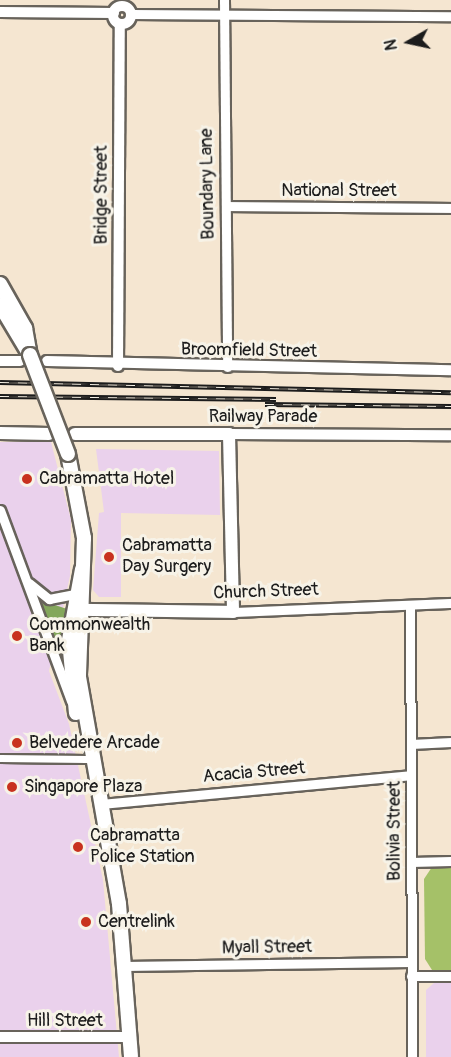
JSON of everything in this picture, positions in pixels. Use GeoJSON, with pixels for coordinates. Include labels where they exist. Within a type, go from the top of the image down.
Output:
{"type":"FeatureCollection","features":[{"type":"Feature","properties":{"kind":"main road"},"geometry":{"type":"LineString","coordinates":[[0,284],[24,337],[25,358],[68,454],[83,515],[82,610],[78,672],[124,966],[131,1057]]}},
{"type":"Feature","properties":{"kind":"main road"},"geometry":{"type":"LineString","coordinates":[[0,305],[24,337]]}},
{"type":"Feature","properties":{"kind":"main road"},"geometry":{"type":"LineString","coordinates":[[0,433],[49,434]]}},
{"type":"Feature","properties":{"kind":"main road","name":"Railway Parade"},"geometry":{"type":"LineString","coordinates":[[75,434],[229,434]]}},
{"type":"Feature","properties":{"kind":"main road"},"geometry":{"type":"LineString","coordinates":[[229,434],[233,612]]}},
{"type":"Feature","properties":{"kind":"main road"},"geometry":{"type":"LineString","coordinates":[[83,567],[74,594],[68,665],[76,717],[100,804]]}},
{"type":"Feature","properties":{"kind":"main road","name":"Church Street"},"geometry":{"type":"LineString","coordinates":[[82,610],[233,612]]}},
{"type":"Feature","properties":{"kind":"street","name":"Boundary Lane"},"geometry":{"type":"LineString","coordinates":[[224,0],[227,367]]}},
{"type":"Feature","properties":{"kind":"street"},"geometry":{"type":"LineString","coordinates":[[0,12],[114,13],[124,6],[131,14]]}},
{"type":"Feature","properties":{"kind":"street"},"geometry":{"type":"LineString","coordinates":[[114,13],[120,24],[131,14],[451,16]]}},
{"type":"Feature","properties":{"kind":"street","name":"Bridge Street"},"geometry":{"type":"LineString","coordinates":[[118,366],[120,24]]}},
{"type":"Feature","properties":{"kind":"street","name":"National Street"},"geometry":{"type":"LineString","coordinates":[[227,206],[451,208]]}},
{"type":"Feature","properties":{"kind":"street"},"geometry":{"type":"LineString","coordinates":[[0,361],[25,358]]}},
{"type":"Feature","properties":{"kind":"street","name":"Broomfield Street"},"geometry":{"type":"LineString","coordinates":[[47,362],[118,366],[451,370]]}},
{"type":"Feature","properties":{"kind":"street","name":"Railway Parade"},"geometry":{"type":"LineString","coordinates":[[229,434],[451,435]]}},
{"type":"Feature","properties":{"kind":"street"},"geometry":{"type":"LineString","coordinates":[[0,510],[76,717]]}},
{"type":"Feature","properties":{"kind":"street"},"geometry":{"type":"LineString","coordinates":[[27,581],[49,599],[74,594]]}},
{"type":"Feature","properties":{"kind":"street","name":"Church Street"},"geometry":{"type":"LineString","coordinates":[[233,612],[451,603]]}},
{"type":"Feature","properties":{"kind":"street","name":"Bolivia Street"},"geometry":{"type":"LineString","coordinates":[[410,605],[412,1057]]}},
{"type":"Feature","properties":{"kind":"street"},"geometry":{"type":"LineString","coordinates":[[411,744],[451,742]]}},
{"type":"Feature","properties":{"kind":"street"},"geometry":{"type":"LineString","coordinates":[[0,758],[86,759]]}},
{"type":"Feature","properties":{"kind":"street","name":"Acacia Street"},"geometry":{"type":"LineString","coordinates":[[100,804],[411,775]]}},
{"type":"Feature","properties":{"kind":"street"},"geometry":{"type":"LineString","coordinates":[[411,862],[451,861]]}},
{"type":"Feature","properties":{"kind":"street","name":"Myall Street"},"geometry":{"type":"LineString","coordinates":[[124,966],[411,962]]}},
{"type":"Feature","properties":{"kind":"street"},"geometry":{"type":"LineString","coordinates":[[411,976],[451,976]]}},
{"type":"Feature","properties":{"kind":"street","name":"Hill Street"},"geometry":{"type":"LineString","coordinates":[[0,1037],[129,1037]]}},
{"type":"Feature","properties":{"kind":"shaded area"},"geometry":{"type":"Polygon","coordinates":[[[0,442],[51,442],[71,520],[70,576],[49,671],[69,724],[103,880],[119,1057],[0,1057],[0,442]]]}},
{"type":"Feature","properties":{"kind":"shaded area"},"geometry":{"type":"Polygon","coordinates":[[[96,449],[219,451],[220,515],[121,513],[121,597],[99,597],[93,590],[99,513],[104,512],[96,449]]]}},
{"type":"Feature","properties":{"kind":"shaded area"},"geometry":{"type":"Polygon","coordinates":[[[434,983],[451,983],[451,1057],[426,1057],[426,990],[434,983]]]}},
{"type":"Feature","properties":{"kind":"green space"},"geometry":{"type":"Polygon","coordinates":[[[37,599],[67,609],[61,653],[55,654],[37,599]]]}},
{"type":"Feature","properties":{"kind":"green space"},"geometry":{"type":"Polygon","coordinates":[[[432,867],[451,867],[451,970],[432,970],[425,959],[424,879],[432,867]]]}},
{"type":"Feature","properties":{"kind":"railway"},"geometry":{"type":"LineString","coordinates":[[0,382],[451,392]]}},
{"type":"Feature","properties":{"kind":"railway"},"geometry":{"type":"LineString","coordinates":[[0,396],[276,399]]}},
{"type":"Feature","properties":{"kind":"railway"},"geometry":{"type":"LineString","coordinates":[[265,404],[451,406]]}},
{"type":"Feature","properties":{"kind":"place","name":"Cabramatta Hotel"},"geometry":{"type":"Point","coordinates":[27,479]}},
{"type":"Feature","properties":{"kind":"place","name":"Cabramatta Day Surgery"},"geometry":{"type":"Point","coordinates":[109,557]}},
{"type":"Feature","properties":{"kind":"place","name":"Commonwealth Bank"},"geometry":{"type":"Point","coordinates":[17,636]}},
{"type":"Feature","properties":{"kind":"place","name":"Belvedere Arcade"},"geometry":{"type":"Point","coordinates":[17,743]}},
{"type":"Feature","properties":{"kind":"place","name":"Singapore Plaza"},"geometry":{"type":"Point","coordinates":[12,787]}},
{"type":"Feature","properties":{"kind":"place","name":"Cabramatta Police Station"},"geometry":{"type":"Point","coordinates":[78,847]}},
{"type":"Feature","properties":{"kind":"place","name":"Centrelink"},"geometry":{"type":"Point","coordinates":[86,922]}}]}
